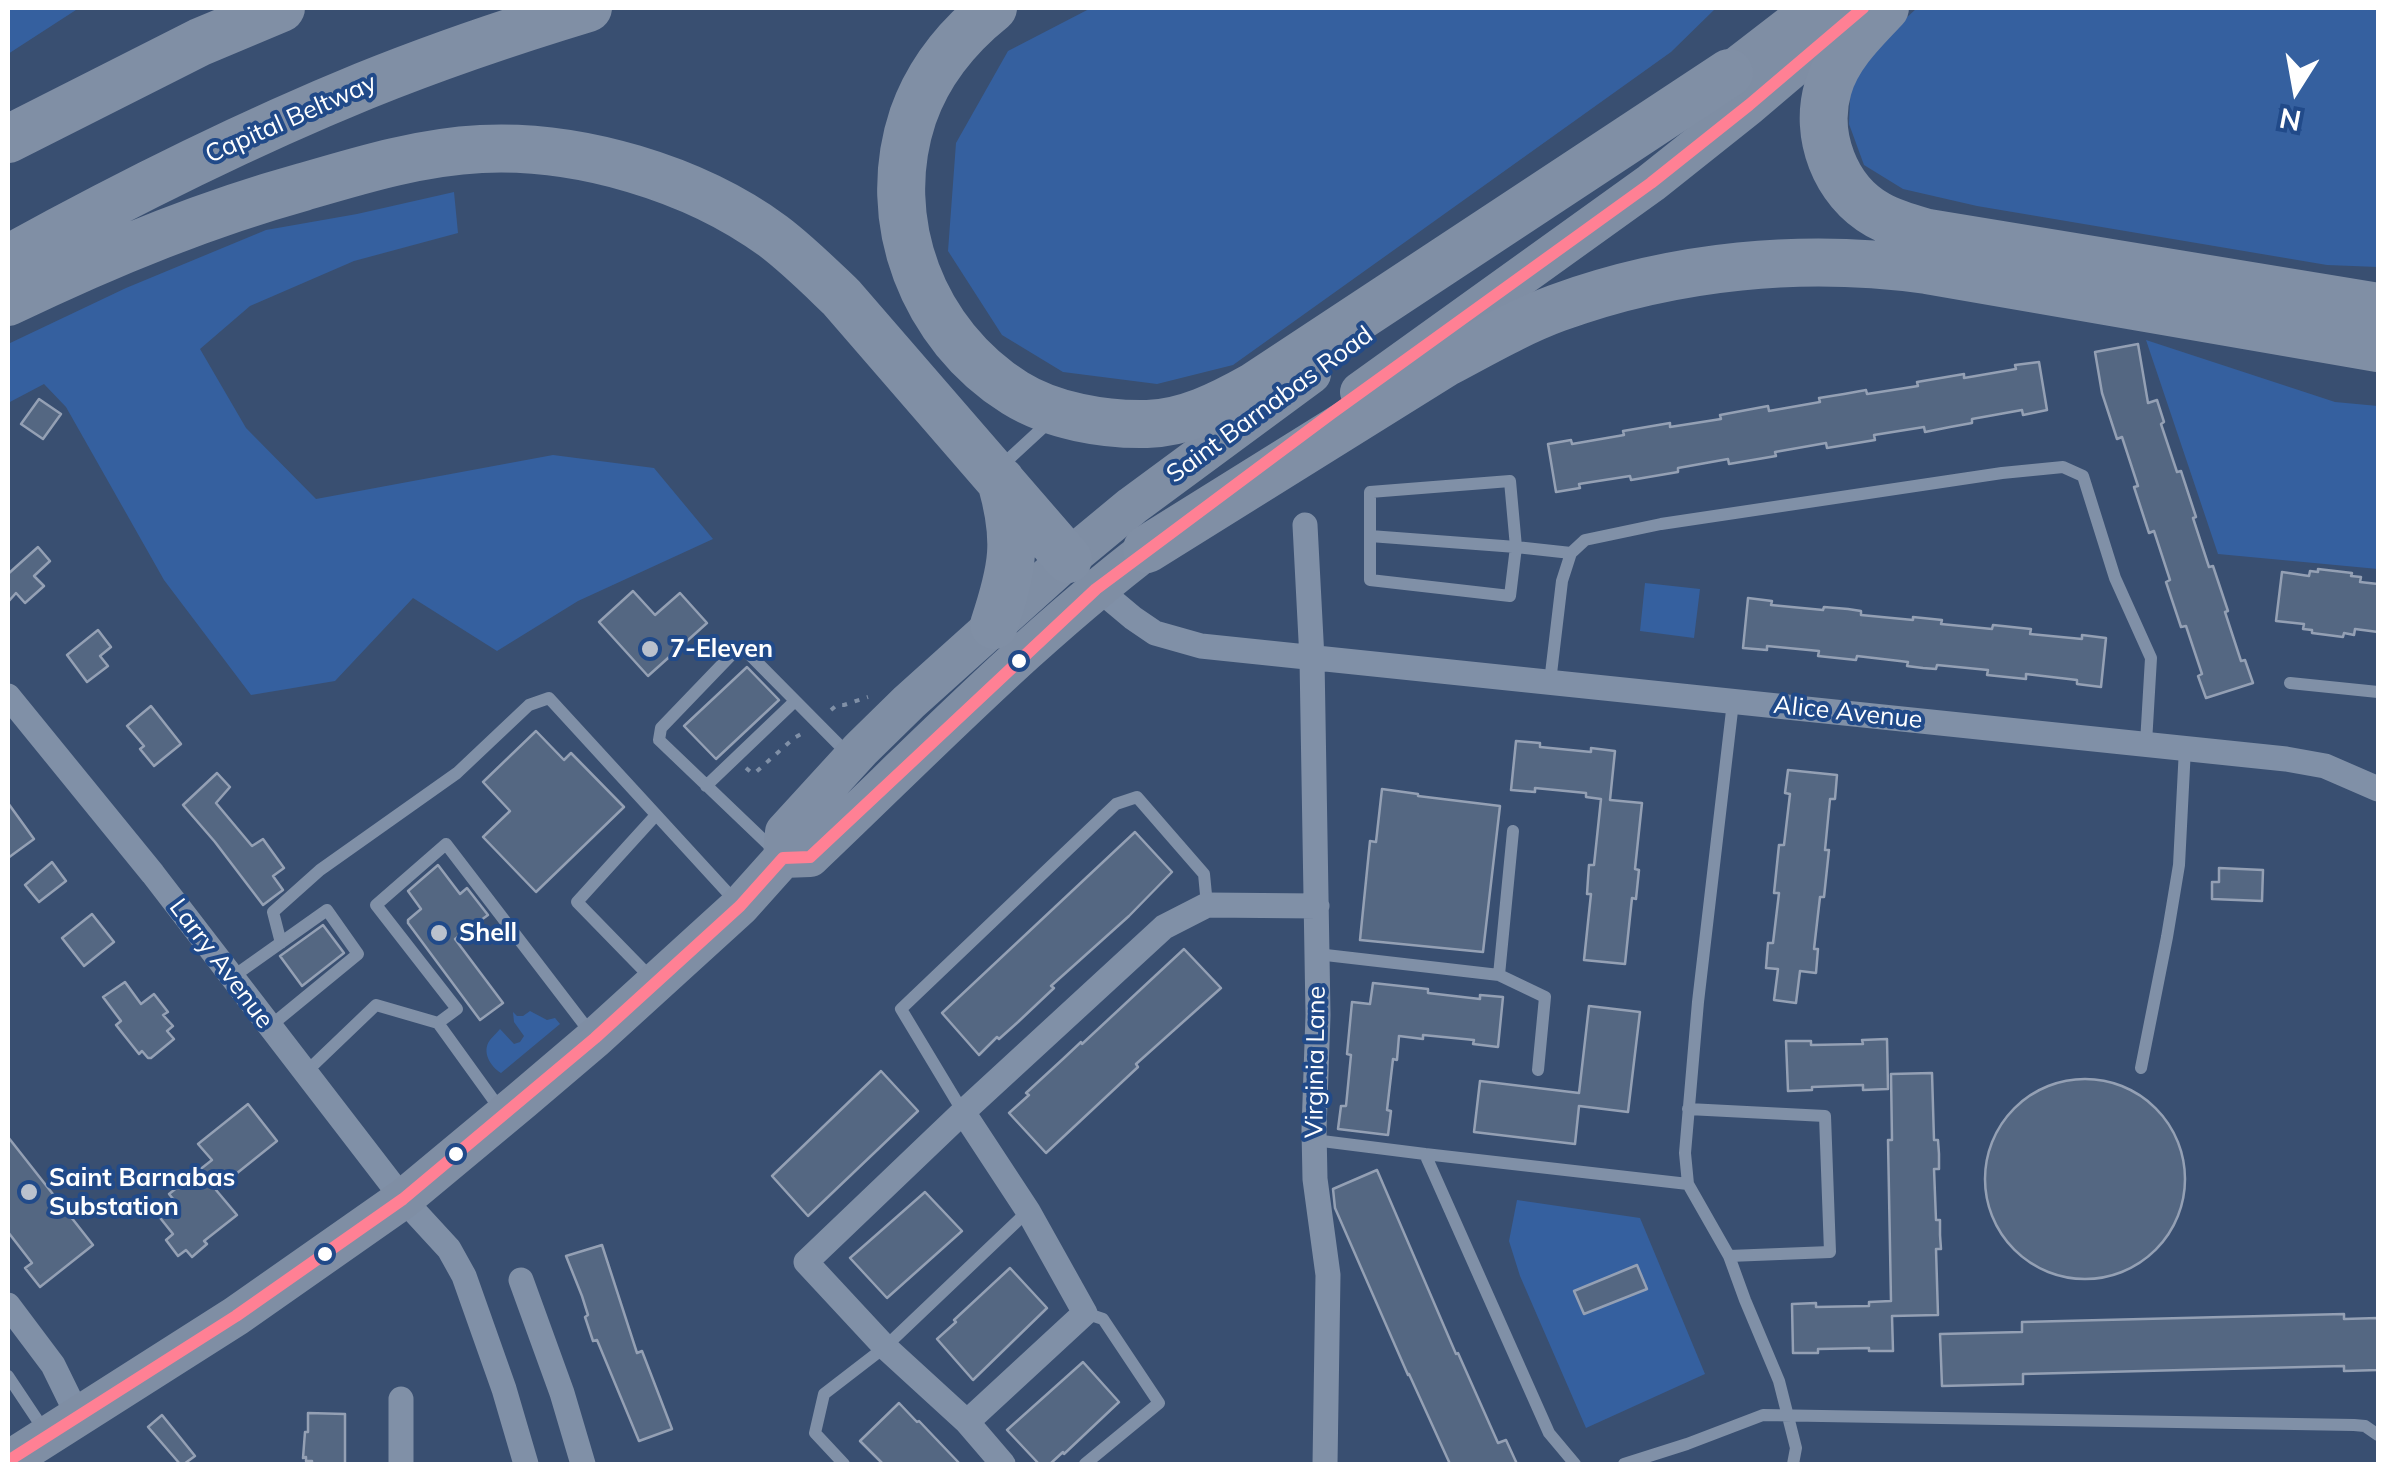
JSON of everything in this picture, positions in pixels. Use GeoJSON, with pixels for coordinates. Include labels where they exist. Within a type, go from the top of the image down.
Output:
{"type":"FeatureCollection","features":[{"type":"Feature","properties":{"kind":"highway"},"geometry":{"type":"LineString","coordinates":[[8,139],[200,42],[281,8]]}},
{"type":"Feature","properties":{"kind":"highway","name":"Capital Beltway"},"geometry":{"type":"LineString","coordinates":[[8,259],[107,204],[365,85],[484,40],[588,8]]}},
{"type":"Feature","properties":{"kind":"highway"},"geometry":{"type":"LineString","coordinates":[[993,8],[957,41],[931,77],[913,116],[904,157],[902,205],[909,252],[925,294],[949,334],[978,366],[1018,394],[1060,412],[1100,420],[1148,424],[1223,404],[1729,73]]}},
{"type":"Feature","properties":{"kind":"highway"},"geometry":{"type":"LineString","coordinates":[[1886,8],[1854,40],[1839,65],[1828,88],[1824,116],[1826,146],[1837,171],[1853,196],[1874,213],[1900,226],[1928,232],[2378,307]]}},
{"type":"Feature","properties":{"kind":"highway"},"geometry":{"type":"LineString","coordinates":[[8,302],[200,220],[278,194],[437,153],[525,150],[630,168],[730,209],[772,236],[841,296],[1082,574]]}},
{"type":"Feature","properties":{"kind":"highway"},"geometry":{"type":"LineString","coordinates":[[1147,549],[1498,334],[1554,309],[1666,278],[1776,262],[1878,263],[2378,348]]}},
{"type":"Feature","properties":{"kind":"highway"},"geometry":{"type":"LineString","coordinates":[[994,624],[1008,584],[1013,535],[1010,512],[997,475]]}},
{"type":"Feature","properties":{"kind":"main road","name":"Saint Barnabas Road"},"geometry":{"type":"LineString","coordinates":[[783,858],[810,857],[1082,574],[1132,506],[1630,147],[1814,8]]}},
{"type":"Feature","properties":{"kind":"main road","name":"Saint Barnabas Road"},"geometry":{"type":"LineString","coordinates":[[34,1442],[236,1316],[404,1198],[595,1038],[740,906],[783,858],[786,832],[852,758],[994,624],[1082,574],[1147,549],[1651,183],[1864,8]]}},
{"type":"Feature","properties":{"kind":"street","name":"Virginia Lane"},"geometry":{"type":"LineString","coordinates":[[1305,525],[1318,954],[1315,1179],[1328,1275],[1325,1464]]}},
{"type":"Feature","properties":{"kind":"street"},"geometry":{"type":"LineString","coordinates":[[1082,574],[1143,626],[1171,639],[1222,650],[1312,659]]}},
{"type":"Feature","properties":{"kind":"street","name":"Alice Avenue"},"geometry":{"type":"LineString","coordinates":[[1312,659],[2146,743],[2325,766],[2378,789]]}},
{"type":"Feature","properties":{"kind":"street","name":"Larry Avenue"},"geometry":{"type":"LineString","coordinates":[[8,696],[404,1198],[449,1249],[478,1311],[526,1464]]}},
{"type":"Feature","properties":{"kind":"street"},"geometry":{"type":"LineString","coordinates":[[1004,1464],[806,1262],[1164,927],[1207,905],[1316,906]]}},
{"type":"Feature","properties":{"kind":"street"},"geometry":{"type":"LineString","coordinates":[[963,1112],[1028,1211],[1084,1314],[967,1422]]}},
{"type":"Feature","properties":{"kind":"street"},"geometry":{"type":"LineString","coordinates":[[521,1280],[562,1392],[583,1464]]}},
{"type":"Feature","properties":{"kind":"street"},"geometry":{"type":"LineString","coordinates":[[8,1305],[53,1365],[34,1442]]}},
{"type":"Feature","properties":{"kind":"street"},"geometry":{"type":"LineString","coordinates":[[400,1399],[401,1464]]}},
{"type":"Feature","properties":{"kind":"lane"},"geometry":{"type":"LineString","coordinates":[[997,475],[1060,412]]}},
{"type":"Feature","properties":{"kind":"lane"},"geometry":{"type":"LineString","coordinates":[[1550,682],[1562,581],[1571,553],[1585,540],[1662,524],[2063,467],[2082,476],[2115,578],[2151,658],[2146,743]]}},
{"type":"Feature","properties":{"kind":"lane"},"geometry":{"type":"LineString","coordinates":[[1510,481],[1516,547],[1510,596],[1370,580],[1370,492],[1510,481]]}},
{"type":"Feature","properties":{"kind":"lane"},"geometry":{"type":"LineString","coordinates":[[1370,536],[1571,553]]}},
{"type":"Feature","properties":{"kind":"lane"},"geometry":{"type":"LineString","coordinates":[[783,858],[659,740],[661,728],[736,650],[746,651],[852,758]]}},
{"type":"Feature","properties":{"kind":"lane"},"geometry":{"type":"LineString","coordinates":[[2290,683],[2378,692]]}},
{"type":"Feature","properties":{"kind":"lane"},"geometry":{"type":"LineString","coordinates":[[280,943],[273,912],[320,870],[457,772],[529,704],[549,698],[740,906]]}},
{"type":"Feature","properties":{"kind":"lane"},"geometry":{"type":"LineString","coordinates":[[706,786],[795,701]]}},
{"type":"Feature","properties":{"kind":"lane"},"geometry":{"type":"LineString","coordinates":[[1732,702],[1685,1153],[1688,1184],[1729,1256],[1779,1382],[1796,1448],[1793,1464]]}},
{"type":"Feature","properties":{"kind":"lane"},"geometry":{"type":"LineString","coordinates":[[2141,1068],[2179,865],[2185,748]]}},
{"type":"Feature","properties":{"kind":"lane"},"geometry":{"type":"LineString","coordinates":[[963,1112],[901,1009],[1116,804],[1137,797],[1204,874],[1207,905]]}},
{"type":"Feature","properties":{"kind":"lane"},"geometry":{"type":"LineString","coordinates":[[655,982],[577,902],[656,814]]}},
{"type":"Feature","properties":{"kind":"lane"},"geometry":{"type":"LineString","coordinates":[[1500,975],[1513,831]]}},
{"type":"Feature","properties":{"kind":"lane"},"geometry":{"type":"LineString","coordinates":[[438,1023],[458,1009],[376,904],[446,844],[595,1038]]}},
{"type":"Feature","properties":{"kind":"lane"},"geometry":{"type":"LineString","coordinates":[[231,978],[327,910],[358,954],[268,1026]]}},
{"type":"Feature","properties":{"kind":"lane"},"geometry":{"type":"LineString","coordinates":[[1318,954],[1500,975],[1545,997],[1538,1070]]}},
{"type":"Feature","properties":{"kind":"lane"},"geometry":{"type":"LineString","coordinates":[[306,1072],[376,1005],[438,1023],[504,1115]]}},
{"type":"Feature","properties":{"kind":"lane"},"geometry":{"type":"LineString","coordinates":[[1688,1109],[1825,1116],[1830,1252],[1729,1256]]}},
{"type":"Feature","properties":{"kind":"lane"},"geometry":{"type":"LineString","coordinates":[[1314,1140],[1688,1184]]}},
{"type":"Feature","properties":{"kind":"lane"},"geometry":{"type":"LineString","coordinates":[[1425,1154],[1549,1433],[1575,1464]]}},
{"type":"Feature","properties":{"kind":"lane"},"geometry":{"type":"LineString","coordinates":[[844,1464],[816,1433],[824,1394],[885,1346],[1028,1211]]}},
{"type":"Feature","properties":{"kind":"lane"},"geometry":{"type":"LineString","coordinates":[[1084,1314],[1103,1319],[1158,1403],[1085,1464]]}},
{"type":"Feature","properties":{"kind":"lane"},"geometry":{"type":"LineString","coordinates":[[8,1376],[34,1442]]}},
{"type":"Feature","properties":{"kind":"lane"},"geometry":{"type":"LineString","coordinates":[[1624,1464],[1763,1414],[2354,1425],[2365,1426],[2378,1436]]}},
{"type":"Feature","properties":{"kind":"path"},"geometry":{"type":"LineString","coordinates":[[838,705],[872,696]]}},
{"type":"Feature","properties":{"kind":"path"},"geometry":{"type":"LineString","coordinates":[[736,758],[752,774],[806,731]]}},
{"type":"Feature","properties":{"kind":"shaded area"},"geometry":{"type":"Polygon","coordinates":[[[8,8],[79,8],[8,54],[8,8]]]}},
{"type":"Feature","properties":{"kind":"shaded area"},"geometry":{"type":"Polygon","coordinates":[[[1091,8],[1716,8],[1671,52],[1233,365],[1157,384],[1063,372],[1002,335],[948,251],[956,143],[1008,51],[1091,8]]]}},
{"type":"Feature","properties":{"kind":"shaded area"},"geometry":{"type":"Polygon","coordinates":[[[1917,8],[2378,8],[2378,267],[2327,265],[1977,206],[1903,189],[1864,165],[1849,124],[1851,79],[1917,8]]]}},
{"type":"Feature","properties":{"kind":"shaded area"},"geometry":{"type":"Polygon","coordinates":[[[454,192],[458,233],[354,261],[250,306],[200,349],[246,428],[316,499],[553,455],[654,468],[713,539],[578,601],[497,651],[413,598],[335,681],[251,695],[164,580],[66,407],[44,384],[8,403],[8,344],[126,288],[266,230],[454,192]]]}},
{"type":"Feature","properties":{"kind":"shaded area"},"geometry":{"type":"Polygon","coordinates":[[[2146,340],[2335,402],[2378,406],[2378,569],[2218,554],[2146,340]]]}},
{"type":"Feature","properties":{"kind":"shaded area"},"geometry":{"type":"Polygon","coordinates":[[[1645,583],[1700,589],[1694,638],[1640,631],[1645,583]]]}},
{"type":"Feature","properties":{"kind":"shaded area"},"geometry":{"type":"Polygon","coordinates":[[[530,1011],[547,1020],[555,1018],[560,1024],[501,1073],[488,1059],[487,1045],[500,1029],[514,1044],[520,1042],[524,1036],[514,1022],[513,1012],[523,1016],[530,1011]]]}},
{"type":"Feature","properties":{"kind":"shaded area"},"geometry":{"type":"Polygon","coordinates":[[[1517,1200],[1640,1218],[1705,1374],[1586,1428],[1520,1276],[1509,1241],[1517,1200]]]}},
{"type":"Feature","properties":{"kind":"building"},"geometry":{"type":"Polygon","coordinates":[[[2138,344],[2148,403],[2157,400],[2164,422],[2161,424],[2177,472],[2181,471],[2209,567],[2213,566],[2241,661],[2245,660],[2253,683],[2206,698],[2186,626],[2181,627],[2166,582],[2170,580],[2154,531],[2149,533],[2134,487],[2138,486],[2122,437],[2117,439],[2102,393],[2095,352],[2138,344]]]}},
{"type":"Feature","properties":{"kind":"building"},"geometry":{"type":"Polygon","coordinates":[[[2039,362],[2047,410],[1972,419],[1972,423],[1925,432],[1924,427],[1874,435],[1875,440],[1827,448],[1826,443],[1729,464],[1728,459],[1631,480],[1630,476],[1579,484],[1580,488],[1556,492],[1548,444],[1571,440],[1572,444],[1624,435],[1623,431],[1721,419],[1720,415],[1768,406],[1769,411],[1820,402],[1819,398],[1918,386],[1917,382],[1964,374],[1964,378],[2039,362]]]}},
{"type":"Feature","properties":{"kind":"building"},"geometry":{"type":"Polygon","coordinates":[[[39,399],[61,414],[43,439],[21,424],[39,399]]]}},
{"type":"Feature","properties":{"kind":"building"},"geometry":{"type":"Polygon","coordinates":[[[38,547],[50,561],[34,576],[44,586],[25,603],[16,593],[8,602],[8,574],[38,547]]]}},
{"type":"Feature","properties":{"kind":"building"},"geometry":{"type":"Polygon","coordinates":[[[2310,571],[2352,573],[2351,576],[2361,577],[2360,582],[2378,584],[2378,632],[2355,629],[2354,635],[2344,633],[2343,637],[2312,633],[2303,629],[2304,624],[2276,621],[2282,572],[2309,576],[2310,571]]]}},
{"type":"Feature","properties":{"kind":"building","name":"7-Eleven"},"geometry":{"type":"Polygon","coordinates":[[[633,591],[655,615],[680,593],[707,623],[648,676],[599,622],[633,591]]]}},
{"type":"Feature","properties":{"kind":"building"},"geometry":{"type":"Polygon","coordinates":[[[1748,598],[1772,601],[1771,605],[1942,620],[1941,624],[2031,629],[2030,634],[2106,638],[2101,687],[2026,674],[2026,679],[1987,675],[1988,670],[1937,665],[1936,669],[1923,668],[1907,666],[1908,662],[1857,656],[1856,660],[1818,656],[1819,651],[1743,648],[1748,598]]]}},
{"type":"Feature","properties":{"kind":"building"},"geometry":{"type":"Polygon","coordinates":[[[98,630],[111,647],[100,656],[108,666],[87,682],[67,655],[98,630]]]}},
{"type":"Feature","properties":{"kind":"building"},"geometry":{"type":"Polygon","coordinates":[[[747,667],[779,700],[716,759],[684,726],[747,667]]]}},
{"type":"Feature","properties":{"kind":"building"},"geometry":{"type":"Polygon","coordinates":[[[151,706],[181,744],[154,766],[127,726],[151,706]]]}},
{"type":"Feature","properties":{"kind":"building"},"geometry":{"type":"Polygon","coordinates":[[[536,731],[564,760],[571,753],[624,807],[536,892],[483,837],[510,811],[483,782],[536,731]]]}},
{"type":"Feature","properties":{"kind":"building"},"geometry":{"type":"Polygon","coordinates":[[[1516,741],[1540,743],[1540,747],[1615,751],[1610,800],[1642,803],[1636,899],[1632,898],[1625,964],[1584,960],[1591,894],[1587,894],[1589,865],[1594,865],[1601,799],[1586,797],[1586,793],[1511,790],[1516,741]]]}},
{"type":"Feature","properties":{"kind":"building"},"geometry":{"type":"Polygon","coordinates":[[[1788,770],[1837,775],[1835,799],[1830,799],[1824,897],[1820,897],[1814,949],[1818,949],[1816,973],[1800,971],[1796,1003],[1774,1000],[1778,969],[1766,968],[1779,893],[1774,893],[1779,845],[1784,845],[1790,794],[1785,793],[1788,770]]]}},
{"type":"Feature","properties":{"kind":"building"},"geometry":{"type":"Polygon","coordinates":[[[217,773],[230,787],[216,803],[252,846],[263,839],[284,868],[273,876],[283,890],[263,905],[183,805],[217,773]]]}},
{"type":"Feature","properties":{"kind":"building"},"geometry":{"type":"Polygon","coordinates":[[[1382,789],[1500,806],[1483,952],[1360,940],[1370,841],[1376,842],[1382,789]]]}},
{"type":"Feature","properties":{"kind":"building"},"geometry":{"type":"Polygon","coordinates":[[[8,803],[34,839],[8,858],[8,803]]]}},
{"type":"Feature","properties":{"kind":"building"},"geometry":{"type":"Polygon","coordinates":[[[1135,832],[1172,872],[979,1055],[942,1013],[1135,832]]]}},
{"type":"Feature","properties":{"kind":"building"},"geometry":{"type":"Polygon","coordinates":[[[52,862],[66,881],[39,902],[25,885],[52,862]]]}},
{"type":"Feature","properties":{"kind":"building"},"geometry":{"type":"Polygon","coordinates":[[[438,865],[460,894],[467,888],[488,915],[455,939],[503,1003],[480,1020],[408,923],[421,909],[408,891],[438,865]]]}},
{"type":"Feature","properties":{"kind":"building"},"geometry":{"type":"Polygon","coordinates":[[[2219,868],[2263,870],[2262,901],[2212,899],[2212,882],[2219,882],[2219,868]]]}},
{"type":"Feature","properties":{"kind":"building"},"geometry":{"type":"Polygon","coordinates":[[[92,914],[114,942],[84,966],[62,938],[92,914]]]}},
{"type":"Feature","properties":{"kind":"building"},"geometry":{"type":"Polygon","coordinates":[[[323,925],[344,953],[302,986],[280,956],[323,925]]]}},
{"type":"Feature","properties":{"kind":"building"},"geometry":{"type":"Polygon","coordinates":[[[1184,949],[1221,988],[1136,1064],[1138,1067],[1046,1153],[1009,1113],[1184,949]]]}},
{"type":"Feature","properties":{"kind":"building"},"geometry":{"type":"Polygon","coordinates":[[[125,982],[141,1004],[154,994],[173,1026],[167,1031],[174,1039],[151,1058],[142,1051],[139,1054],[116,1025],[121,1021],[103,997],[125,982]]]}},
{"type":"Feature","properties":{"kind":"building"},"geometry":{"type":"Polygon","coordinates":[[[1373,983],[1480,999],[1480,995],[1503,997],[1498,1047],[1473,1044],[1474,1040],[1399,1036],[1387,1110],[1391,1111],[1388,1135],[1338,1129],[1341,1106],[1346,1106],[1352,1002],[1370,1004],[1373,983]]]}},
{"type":"Feature","properties":{"kind":"building"},"geometry":{"type":"Polygon","coordinates":[[[1589,1006],[1640,1012],[1628,1112],[1579,1106],[1575,1144],[1474,1132],[1480,1081],[1579,1093],[1589,1006]]]}},
{"type":"Feature","properties":{"kind":"building"},"geometry":{"type":"Polygon","coordinates":[[[1887,1039],[1888,1089],[1863,1090],[1863,1085],[1788,1091],[1786,1041],[1811,1041],[1811,1045],[1863,1044],[1862,1040],[1887,1039]]]}},
{"type":"Feature","properties":{"kind":"building"},"geometry":{"type":"Polygon","coordinates":[[[881,1071],[918,1111],[808,1216],[772,1176],[881,1071]]]}},
{"type":"Feature","properties":{"kind":"building"},"geometry":{"type":"Polygon","coordinates":[[[1932,1073],[1934,1140],[1938,1140],[1939,1154],[1939,1169],[1934,1169],[1941,1249],[1936,1249],[1938,1315],[1892,1316],[1893,1351],[1818,1349],[1818,1353],[1793,1353],[1792,1304],[1869,1306],[1869,1302],[1891,1301],[1891,1074],[1932,1073]]]}},
{"type":"Feature","properties":{"kind":"building"},"geometry":{"type":"Polygon","coordinates":[[[2085,1079],[2123,1086],[2156,1108],[2178,1141],[2185,1179],[2178,1217],[2156,1250],[2123,1272],[2085,1279],[2047,1272],[2014,1250],[1992,1217],[1985,1179],[1992,1141],[2014,1108],[2047,1086],[2085,1079]]]}},
{"type":"Feature","properties":{"kind":"building"},"geometry":{"type":"Polygon","coordinates":[[[248,1104],[277,1141],[216,1190],[237,1215],[204,1241],[207,1244],[192,1257],[186,1250],[178,1256],[166,1240],[173,1234],[157,1214],[174,1200],[169,1194],[212,1160],[198,1144],[248,1104]]]}},
{"type":"Feature","properties":{"kind":"building","name":"Saint Barnabas Substation"},"geometry":{"type":"Polygon","coordinates":[[[8,1137],[93,1245],[40,1287],[25,1268],[32,1263],[8,1232],[8,1137]]]}},
{"type":"Feature","properties":{"kind":"building"},"geometry":{"type":"Polygon","coordinates":[[[1377,1170],[1498,1443],[1506,1440],[1517,1464],[1450,1464],[1335,1208],[1333,1189],[1377,1170]]]}},
{"type":"Feature","properties":{"kind":"building"},"geometry":{"type":"Polygon","coordinates":[[[925,1192],[962,1231],[887,1298],[850,1258],[925,1192]]]}},
{"type":"Feature","properties":{"kind":"building"},"geometry":{"type":"Polygon","coordinates":[[[602,1245],[637,1353],[642,1351],[672,1429],[639,1441],[597,1340],[593,1341],[582,1296],[566,1256],[602,1245]]]}},
{"type":"Feature","properties":{"kind":"building"},"geometry":{"type":"Polygon","coordinates":[[[1637,1265],[1647,1289],[1584,1314],[1574,1291],[1637,1265]]]}},
{"type":"Feature","properties":{"kind":"building"},"geometry":{"type":"Polygon","coordinates":[[[1010,1268],[1047,1308],[973,1380],[937,1339],[1010,1268]]]}},
{"type":"Feature","properties":{"kind":"building"},"geometry":{"type":"Polygon","coordinates":[[[2344,1314],[2344,1319],[2378,1318],[2378,1370],[2344,1371],[2344,1366],[2023,1374],[2023,1384],[1942,1386],[1940,1334],[2022,1332],[2022,1322],[2344,1314]]]}},
{"type":"Feature","properties":{"kind":"building"},"geometry":{"type":"Polygon","coordinates":[[[1083,1362],[1119,1402],[1064,1454],[1050,1464],[1039,1464],[1007,1430],[1083,1362]]]}},
{"type":"Feature","properties":{"kind":"building"},"geometry":{"type":"Polygon","coordinates":[[[899,1403],[960,1464],[883,1464],[860,1441],[899,1403]]]}},
{"type":"Feature","properties":{"kind":"building"},"geometry":{"type":"Polygon","coordinates":[[[308,1413],[345,1414],[345,1464],[312,1464],[303,1458],[308,1413]]]}},
{"type":"Feature","properties":{"kind":"building"},"geometry":{"type":"Polygon","coordinates":[[[162,1415],[195,1456],[184,1464],[148,1427],[162,1415]]]}},
{"type":"Feature","properties":{"kind":"transit line"},"geometry":{"type":"LineString","coordinates":[[8,1461],[236,1316],[403,1199],[595,1038],[740,906],[783,858],[810,857],[1096,589],[1651,183],[1863,8]]}},
{"type":"Feature","properties":{"kind":"place","name":"7-Eleven"},"geometry":{"type":"Point","coordinates":[650,649]}},
{"type":"Feature","properties":{"kind":"place","name":"Shell"},"geometry":{"type":"Point","coordinates":[439,933]}},
{"type":"Feature","properties":{"kind":"place","name":"Saint Barnabas Substation"},"geometry":{"type":"Point","coordinates":[29,1192]}}]}
